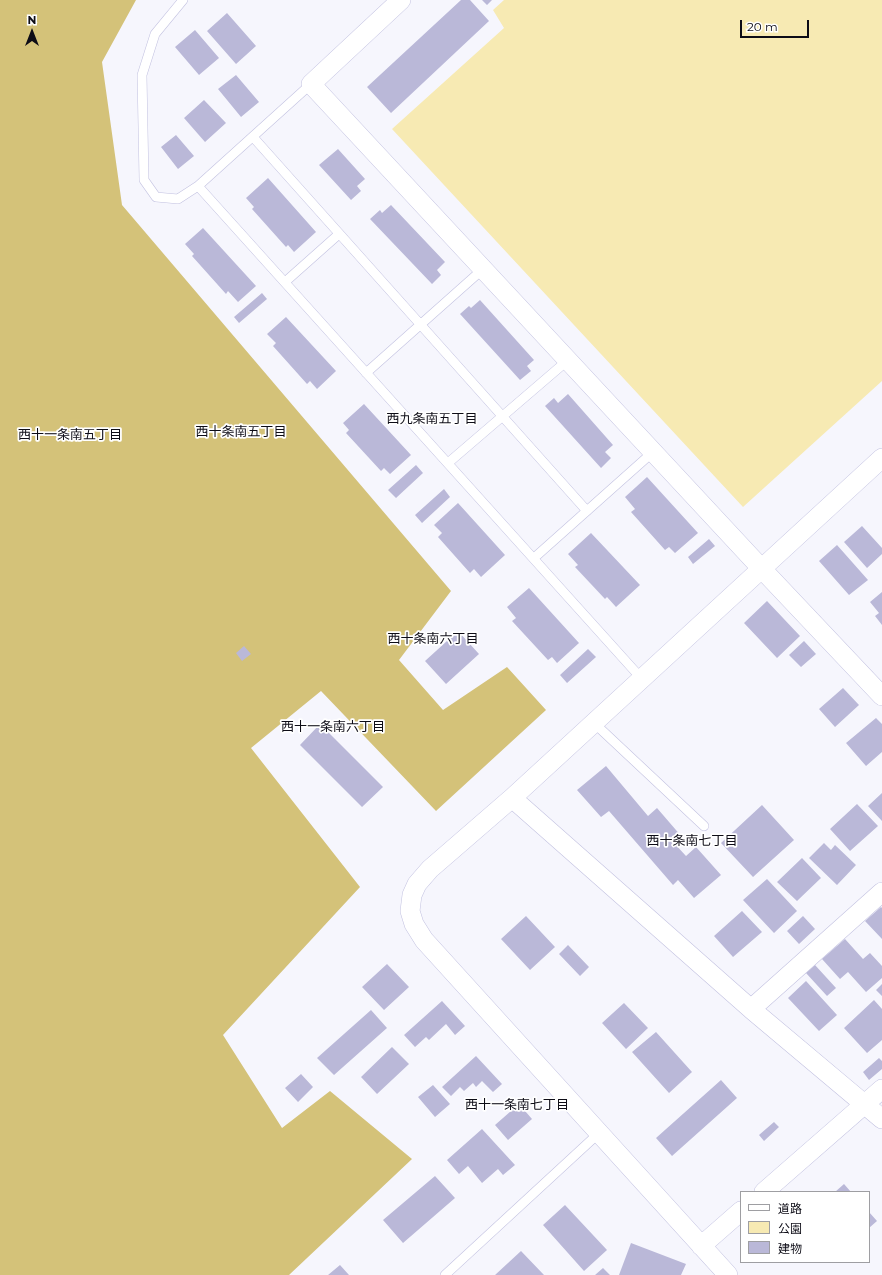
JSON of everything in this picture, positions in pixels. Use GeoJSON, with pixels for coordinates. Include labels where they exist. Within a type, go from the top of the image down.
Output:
{"type":"FeatureCollection","features":[{"type":"Feature","properties":{"kind":"street"},"geometry":{"type":"LineString","coordinates":[[400,0],[311,84],[761,568],[881,694]]}},
{"type":"Feature","properties":{"kind":"street"},"geometry":{"type":"LineString","coordinates":[[728,1275],[424,940],[414,924],[410,911],[412,895],[417,884],[430,869],[512,798],[882,458]]}},
{"type":"Feature","properties":{"kind":"street"},"geometry":{"type":"LineString","coordinates":[[512,798],[751,1009],[882,1119]]}},
{"type":"Feature","properties":{"kind":"street"},"geometry":{"type":"LineString","coordinates":[[751,1009],[882,892]]}},
{"type":"Feature","properties":{"kind":"street"},"geometry":{"type":"LineString","coordinates":[[765,1191],[882,1089]]}},
{"type":"Feature","properties":{"kind":"street"},"geometry":{"type":"LineString","coordinates":[[701,1246],[740,1212]]}},
{"type":"Feature","properties":{"kind":"lane"},"geometry":{"type":"LineString","coordinates":[[183,0],[155,34],[142,75],[144,180],[156,197],[178,198],[198,186],[311,84]]}},
{"type":"Feature","properties":{"kind":"lane"},"geometry":{"type":"LineString","coordinates":[[252,138],[587,511]]}},
{"type":"Feature","properties":{"kind":"lane"},"geometry":{"type":"LineString","coordinates":[[198,186],[641,678]]}},
{"type":"Feature","properties":{"kind":"lane"},"geometry":{"type":"LineString","coordinates":[[285,282],[339,234]]}},
{"type":"Feature","properties":{"kind":"lane"},"geometry":{"type":"LineString","coordinates":[[366,373],[483,269]]}},
{"type":"Feature","properties":{"kind":"lane"},"geometry":{"type":"LineString","coordinates":[[448,463],[568,360]]}},
{"type":"Feature","properties":{"kind":"lane"},"geometry":{"type":"LineString","coordinates":[[534,558],[653,452]]}},
{"type":"Feature","properties":{"kind":"lane"},"geometry":{"type":"LineString","coordinates":[[593,722],[704,826]]}},
{"type":"Feature","properties":{"kind":"lane"},"geometry":{"type":"LineString","coordinates":[[444,1275],[599,1133]]}},
{"type":"Feature","properties":{"kind":"green space"},"geometry":{"type":"Polygon","coordinates":[[[504,0],[882,0],[882,381],[743,507],[392,129],[504,28],[493,10],[504,0]]]}},
{"type":"Feature","properties":{"kind":"shaded area"},"geometry":{"type":"Polygon","coordinates":[[[0,0],[136,0],[102,62],[122,205],[451,591],[399,660],[443,710],[507,667],[546,710],[436,811],[321,691],[251,748],[360,887],[223,1035],[282,1128],[330,1091],[412,1159],[289,1275],[0,1275],[0,0]]]}},
{"type":"Feature","properties":{"kind":"building"},"geometry":{"type":"Polygon","coordinates":[[[461,0],[470,0],[489,21],[391,113],[367,87],[461,0]]]}},
{"type":"Feature","properties":{"kind":"building"},"geometry":{"type":"Polygon","coordinates":[[[482,0],[492,0],[487,5],[482,0]]]}},
{"type":"Feature","properties":{"kind":"building"},"geometry":{"type":"Polygon","coordinates":[[[227,13],[256,46],[236,64],[207,31],[227,13]]]}},
{"type":"Feature","properties":{"kind":"building"},"geometry":{"type":"Polygon","coordinates":[[[195,30],[219,58],[199,75],[175,47],[195,30]]]}},
{"type":"Feature","properties":{"kind":"building"},"geometry":{"type":"Polygon","coordinates":[[[236,75],[259,102],[241,117],[218,89],[236,75]]]}},
{"type":"Feature","properties":{"kind":"building"},"geometry":{"type":"Polygon","coordinates":[[[204,100],[226,123],[205,142],[184,118],[204,100]]]}},
{"type":"Feature","properties":{"kind":"building"},"geometry":{"type":"Polygon","coordinates":[[[176,135],[194,156],[178,169],[161,147],[176,135]]]}},
{"type":"Feature","properties":{"kind":"building"},"geometry":{"type":"Polygon","coordinates":[[[338,149],[365,179],[357,186],[361,191],[351,200],[319,165],[338,149]]]}},
{"type":"Feature","properties":{"kind":"building"},"geometry":{"type":"Polygon","coordinates":[[[268,178],[316,232],[294,252],[288,245],[286,247],[252,209],[254,207],[246,198],[268,178]]]}},
{"type":"Feature","properties":{"kind":"building"},"geometry":{"type":"Polygon","coordinates":[[[391,205],[445,262],[437,270],[441,275],[432,284],[370,219],[380,210],[382,213],[391,205]]]}},
{"type":"Feature","properties":{"kind":"building"},"geometry":{"type":"Polygon","coordinates":[[[203,228],[256,286],[238,302],[228,291],[226,294],[192,256],[194,254],[185,244],[203,228]]]}},
{"type":"Feature","properties":{"kind":"building"},"geometry":{"type":"Polygon","coordinates":[[[262,293],[267,299],[239,323],[234,317],[262,293]]]}},
{"type":"Feature","properties":{"kind":"building"},"geometry":{"type":"Polygon","coordinates":[[[480,300],[534,360],[527,366],[531,371],[520,380],[460,314],[469,306],[471,308],[480,300]]]}},
{"type":"Feature","properties":{"kind":"building"},"geometry":{"type":"Polygon","coordinates":[[[286,317],[336,371],[317,389],[310,381],[307,384],[273,346],[276,343],[267,334],[286,317]]]}},
{"type":"Feature","properties":{"kind":"building"},"geometry":{"type":"Polygon","coordinates":[[[568,394],[613,445],[605,452],[611,458],[601,468],[545,406],[554,398],[558,403],[568,394]]]}},
{"type":"Feature","properties":{"kind":"building"},"geometry":{"type":"Polygon","coordinates":[[[364,404],[411,455],[390,474],[384,468],[381,471],[346,433],[349,430],[343,423],[364,404]]]}},
{"type":"Feature","properties":{"kind":"building"},"geometry":{"type":"Polygon","coordinates":[[[416,465],[423,473],[396,498],[388,490],[416,465]]]}},
{"type":"Feature","properties":{"kind":"building"},"geometry":{"type":"Polygon","coordinates":[[[647,477],[698,533],[675,553],[669,547],[665,550],[631,512],[635,509],[625,497],[647,477]]]}},
{"type":"Feature","properties":{"kind":"building"},"geometry":{"type":"Polygon","coordinates":[[[444,489],[450,497],[422,523],[415,515],[444,489]]]}},
{"type":"Feature","properties":{"kind":"building"},"geometry":{"type":"Polygon","coordinates":[[[458,503],[505,555],[481,577],[474,569],[470,573],[438,537],[442,533],[434,525],[458,503]]]}},
{"type":"Feature","properties":{"kind":"building"},"geometry":{"type":"Polygon","coordinates":[[[862,526],[882,548],[882,554],[867,568],[844,542],[862,526]]]}},
{"type":"Feature","properties":{"kind":"building"},"geometry":{"type":"Polygon","coordinates":[[[591,533],[640,585],[616,607],[607,597],[605,599],[575,567],[578,565],[568,554],[591,533]]]}},
{"type":"Feature","properties":{"kind":"building"},"geometry":{"type":"Polygon","coordinates":[[[709,539],[715,546],[693,564],[688,557],[709,539]]]}},
{"type":"Feature","properties":{"kind":"building"},"geometry":{"type":"Polygon","coordinates":[[[837,545],[868,580],[849,595],[819,561],[837,545]]]}},
{"type":"Feature","properties":{"kind":"building"},"geometry":{"type":"Polygon","coordinates":[[[529,588],[579,643],[557,663],[552,657],[548,660],[512,621],[516,618],[507,607],[529,588]]]}},
{"type":"Feature","properties":{"kind":"building"},"geometry":{"type":"Polygon","coordinates":[[[882,592],[882,625],[875,616],[879,613],[870,602],[882,592]]]}},
{"type":"Feature","properties":{"kind":"building"},"geometry":{"type":"Polygon","coordinates":[[[767,601],[800,636],[777,658],[744,623],[767,601]]]}},
{"type":"Feature","properties":{"kind":"building"},"geometry":{"type":"Polygon","coordinates":[[[458,631],[479,654],[446,684],[425,661],[458,631]]]}},
{"type":"Feature","properties":{"kind":"building"},"geometry":{"type":"Polygon","coordinates":[[[804,641],[816,654],[801,667],[789,655],[804,641]]]}},
{"type":"Feature","properties":{"kind":"building"},"geometry":{"type":"Polygon","coordinates":[[[244,646],[251,654],[242,661],[236,653],[244,646]]]}},
{"type":"Feature","properties":{"kind":"building"},"geometry":{"type":"Polygon","coordinates":[[[588,649],[596,657],[567,683],[560,675],[588,649]]]}},
{"type":"Feature","properties":{"kind":"building"},"geometry":{"type":"Polygon","coordinates":[[[843,688],[859,705],[835,727],[819,709],[843,688]]]}},
{"type":"Feature","properties":{"kind":"building"},"geometry":{"type":"Polygon","coordinates":[[[876,718],[882,724],[882,752],[866,766],[846,743],[876,718]]]}},
{"type":"Feature","properties":{"kind":"building"},"geometry":{"type":"Polygon","coordinates":[[[320,724],[383,787],[362,807],[300,745],[320,724]]]}},
{"type":"Feature","properties":{"kind":"building"},"geometry":{"type":"Polygon","coordinates":[[[606,766],[648,816],[657,808],[682,837],[674,843],[686,856],[696,847],[721,875],[694,898],[678,880],[673,885],[609,811],[601,817],[577,790],[606,766]]]}},
{"type":"Feature","properties":{"kind":"building"},"geometry":{"type":"Polygon","coordinates":[[[882,793],[882,821],[868,806],[882,793]]]}},
{"type":"Feature","properties":{"kind":"building"},"geometry":{"type":"Polygon","coordinates":[[[857,804],[878,826],[850,851],[830,829],[857,804]]]}},
{"type":"Feature","properties":{"kind":"building"},"geometry":{"type":"Polygon","coordinates":[[[762,805],[794,840],[753,877],[721,843],[762,805]]]}},
{"type":"Feature","properties":{"kind":"building"},"geometry":{"type":"Polygon","coordinates":[[[824,843],[831,850],[835,845],[856,865],[837,885],[809,858],[824,843]]]}},
{"type":"Feature","properties":{"kind":"building"},"geometry":{"type":"Polygon","coordinates":[[[802,858],[821,878],[797,901],[777,882],[802,858]]]}},
{"type":"Feature","properties":{"kind":"building"},"geometry":{"type":"Polygon","coordinates":[[[767,879],[797,911],[774,933],[743,900],[767,879]]]}},
{"type":"Feature","properties":{"kind":"building"},"geometry":{"type":"Polygon","coordinates":[[[881,907],[882,908],[882,939],[865,921],[881,907]]]}},
{"type":"Feature","properties":{"kind":"building"},"geometry":{"type":"Polygon","coordinates":[[[742,911],[762,932],[733,957],[714,936],[742,911]]]}},
{"type":"Feature","properties":{"kind":"building"},"geometry":{"type":"Polygon","coordinates":[[[526,916],[555,947],[530,970],[501,939],[526,916]]]}},
{"type":"Feature","properties":{"kind":"building"},"geometry":{"type":"Polygon","coordinates":[[[803,916],[815,929],[799,944],[787,931],[803,916]]]}},
{"type":"Feature","properties":{"kind":"building"},"geometry":{"type":"Polygon","coordinates":[[[845,939],[863,959],[870,953],[882,966],[882,978],[866,992],[848,972],[840,979],[822,959],[845,939]]]}},
{"type":"Feature","properties":{"kind":"building"},"geometry":{"type":"Polygon","coordinates":[[[568,945],[589,967],[580,976],[559,954],[568,945]]]}},
{"type":"Feature","properties":{"kind":"building"},"geometry":{"type":"Polygon","coordinates":[[[387,964],[409,987],[384,1010],[362,987],[387,964]]]}},
{"type":"Feature","properties":{"kind":"building"},"geometry":{"type":"Polygon","coordinates":[[[815,965],[836,988],[827,996],[806,973],[815,965]]]}},
{"type":"Feature","properties":{"kind":"building"},"geometry":{"type":"Polygon","coordinates":[[[806,981],[837,1015],[819,1031],[788,998],[806,981]]]}},
{"type":"Feature","properties":{"kind":"building"},"geometry":{"type":"Polygon","coordinates":[[[882,984],[882,996],[876,990],[882,984]]]}},
{"type":"Feature","properties":{"kind":"building"},"geometry":{"type":"Polygon","coordinates":[[[874,1000],[882,1009],[882,1040],[867,1053],[844,1028],[874,1000]]]}},
{"type":"Feature","properties":{"kind":"building"},"geometry":{"type":"Polygon","coordinates":[[[442,1001],[465,1026],[455,1035],[446,1024],[429,1040],[426,1037],[415,1047],[404,1035],[442,1001]]]}},
{"type":"Feature","properties":{"kind":"building"},"geometry":{"type":"Polygon","coordinates":[[[624,1003],[648,1028],[626,1049],[602,1023],[624,1003]]]}},
{"type":"Feature","properties":{"kind":"building"},"geometry":{"type":"Polygon","coordinates":[[[371,1010],[387,1028],[334,1075],[317,1058],[371,1010]]]}},
{"type":"Feature","properties":{"kind":"building"},"geometry":{"type":"Polygon","coordinates":[[[656,1032],[692,1072],[669,1093],[632,1052],[656,1032]]]}},
{"type":"Feature","properties":{"kind":"building"},"geometry":{"type":"Polygon","coordinates":[[[392,1047],[409,1064],[377,1094],[361,1077],[392,1047]]]}},
{"type":"Feature","properties":{"kind":"building"},"geometry":{"type":"Polygon","coordinates":[[[476,1056],[502,1084],[493,1092],[482,1081],[476,1087],[473,1083],[464,1091],[460,1087],[451,1096],[442,1087],[476,1056]]]}},
{"type":"Feature","properties":{"kind":"building"},"geometry":{"type":"Polygon","coordinates":[[[879,1058],[882,1061],[882,1069],[869,1080],[863,1072],[879,1058]]]}},
{"type":"Feature","properties":{"kind":"building"},"geometry":{"type":"Polygon","coordinates":[[[301,1074],[313,1087],[298,1102],[285,1088],[301,1074]]]}},
{"type":"Feature","properties":{"kind":"building"},"geometry":{"type":"Polygon","coordinates":[[[721,1080],[737,1098],[672,1156],[656,1138],[721,1080]]]}},
{"type":"Feature","properties":{"kind":"building"},"geometry":{"type":"Polygon","coordinates":[[[433,1085],[450,1104],[435,1117],[418,1097],[433,1085]]]}},
{"type":"Feature","properties":{"kind":"building"},"geometry":{"type":"Polygon","coordinates":[[[519,1104],[532,1119],[508,1140],[495,1125],[519,1104]]]}},
{"type":"Feature","properties":{"kind":"building"},"geometry":{"type":"Polygon","coordinates":[[[774,1122],[779,1127],[764,1141],[759,1135],[774,1122]]]}},
{"type":"Feature","properties":{"kind":"building"},"geometry":{"type":"Polygon","coordinates":[[[482,1129],[515,1165],[503,1175],[498,1169],[482,1183],[468,1166],[459,1174],[447,1160],[482,1129]]]}},
{"type":"Feature","properties":{"kind":"building"},"geometry":{"type":"Polygon","coordinates":[[[435,1176],[455,1198],[403,1243],[383,1220],[435,1176]]]}},
{"type":"Feature","properties":{"kind":"building"},"geometry":{"type":"Polygon","coordinates":[[[844,1184],[850,1191],[836,1191],[844,1184]]]}},
{"type":"Feature","properties":{"kind":"building"},"geometry":{"type":"Polygon","coordinates":[[[565,1205],[607,1250],[584,1271],[543,1225],[565,1205]]]}},
{"type":"Feature","properties":{"kind":"building"},"geometry":{"type":"Polygon","coordinates":[[[870,1213],[877,1221],[870,1227],[870,1213]]]}},
{"type":"Feature","properties":{"kind":"building"},"geometry":{"type":"Polygon","coordinates":[[[631,1243],[686,1264],[681,1275],[619,1275],[631,1243]]]}},
{"type":"Feature","properties":{"kind":"building"},"geometry":{"type":"Polygon","coordinates":[[[521,1251],[544,1275],[495,1275],[521,1251]]]}},
{"type":"Feature","properties":{"kind":"building"},"geometry":{"type":"Polygon","coordinates":[[[340,1265],[349,1275],[328,1275],[340,1265]]]}},
{"type":"Feature","properties":{"kind":"building"},"geometry":{"type":"Polygon","coordinates":[[[603,1268],[610,1275],[595,1275],[603,1268]]]}},
{"type":"Feature","properties":{"kind":"district","name":"西九条南五丁目"},"geometry":{"type":"Point","coordinates":[432,419]}},
{"type":"Feature","properties":{"kind":"district","name":"西十条南五丁目"},"geometry":{"type":"Point","coordinates":[241,432]}},
{"type":"Feature","properties":{"kind":"district","name":"西十一条南五丁目"},"geometry":{"type":"Point","coordinates":[70,435]}},
{"type":"Feature","properties":{"kind":"district","name":"西十条南六丁目"},"geometry":{"type":"Point","coordinates":[433,639]}},
{"type":"Feature","properties":{"kind":"district","name":"西十一条南六丁目"},"geometry":{"type":"Point","coordinates":[333,727]}},
{"type":"Feature","properties":{"kind":"district","name":"西十条南七丁目"},"geometry":{"type":"Point","coordinates":[692,841]}},
{"type":"Feature","properties":{"kind":"district","name":"西十一条南七丁目"},"geometry":{"type":"Point","coordinates":[517,1105]}}]}
